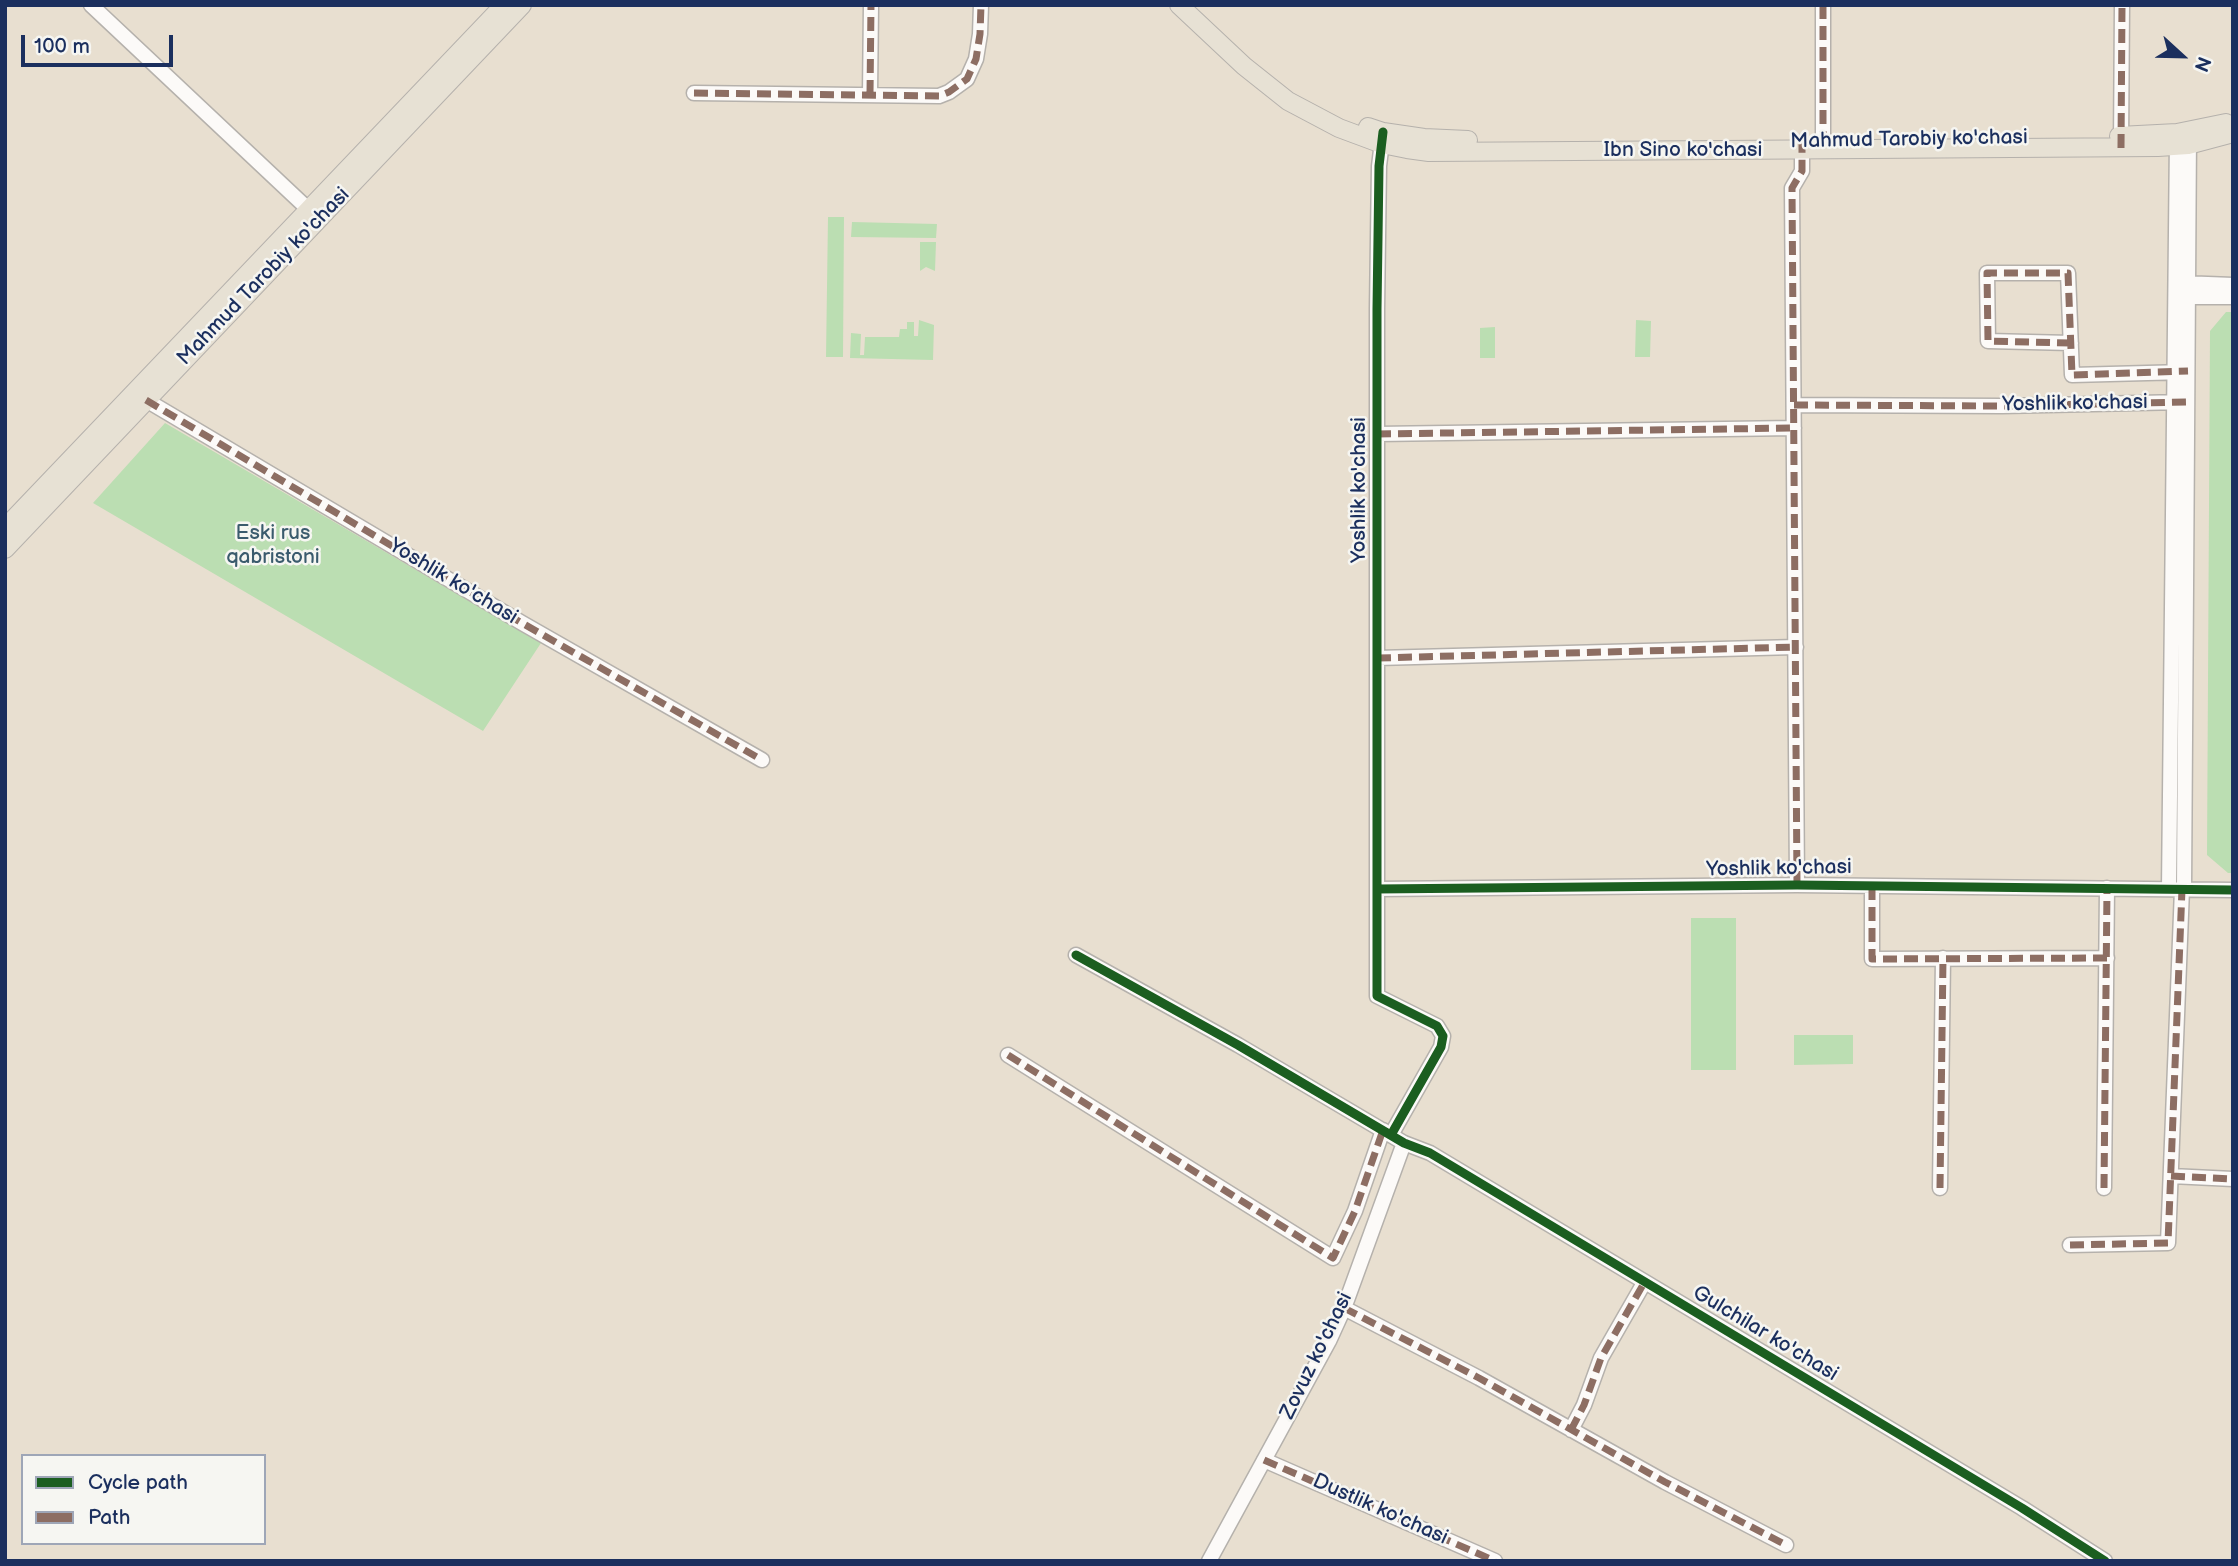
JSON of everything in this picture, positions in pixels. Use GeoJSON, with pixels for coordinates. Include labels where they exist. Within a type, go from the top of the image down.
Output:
{"type":"FeatureCollection","features":[{"type":"Feature","properties":{"kind":"main road","name":"Mahmud Tarobiy ko'chasi"},"geometry":{"type":"LineString","coordinates":[[5,528],[504,5]]}},
{"type":"Feature","properties":{"kind":"main road","name":"Mahmud Tarobiy ko'chasi"},"geometry":{"type":"LineString","coordinates":[[5,549],[522,5]]}},
{"type":"Feature","properties":{"kind":"main road"},"geometry":{"type":"LineString","coordinates":[[1179,5],[1244,66],[1288,101],[1339,128],[1383,138]]}},
{"type":"Feature","properties":{"kind":"main road","name":"Mahmud Tarobiy ko'chasi"},"geometry":{"type":"LineString","coordinates":[[1194,5],[1251,61],[1284,86],[1320,108],[1383,138],[1802,146],[2121,142],[2183,139],[2233,121]]}},
{"type":"Feature","properties":{"kind":"main road"},"geometry":{"type":"LineString","coordinates":[[2183,139],[2233,133]]}},
{"type":"Feature","properties":{"kind":"street"},"geometry":{"type":"LineString","coordinates":[[91,5],[308,209]]}},
{"type":"Feature","properties":{"kind":"street"},"geometry":{"type":"LineString","coordinates":[[870,94],[871,5]]}},
{"type":"Feature","properties":{"kind":"street"},"geometry":{"type":"LineString","coordinates":[[694,93],[939,96],[967,79],[975,59],[980,34],[981,5]]}},
{"type":"Feature","properties":{"kind":"street"},"geometry":{"type":"LineString","coordinates":[[1823,5],[1824,146]]}},
{"type":"Feature","properties":{"kind":"street"},"geometry":{"type":"LineString","coordinates":[[2121,142],[2122,5]]}},
{"type":"Feature","properties":{"kind":"street","name":"Yoshlik ko'chasi"},"geometry":{"type":"LineString","coordinates":[[1383,138],[1379,166],[1377,434],[1377,996],[1437,1026],[1443,1036],[1441,1047],[1387,1133]]}},
{"type":"Feature","properties":{"kind":"street"},"geometry":{"type":"LineString","coordinates":[[2070,1245],[2168,1244],[2178,889],[2170,660],[2182,402],[2183,139]]}},
{"type":"Feature","properties":{"kind":"street","name":"Yoshlik ko'chasi"},"geometry":{"type":"LineString","coordinates":[[1797,885],[1792,188],[1802,171],[1802,146]]}},
{"type":"Feature","properties":{"kind":"street"},"geometry":{"type":"LineString","coordinates":[[2071,343],[1988,341],[1987,273],[2068,273],[2071,343],[2072,375],[2182,372]]}},
{"type":"Feature","properties":{"kind":"street"},"geometry":{"type":"LineString","coordinates":[[2183,290],[2233,285]]}},
{"type":"Feature","properties":{"kind":"street"},"geometry":{"type":"LineString","coordinates":[[2183,290],[2233,297]]}},
{"type":"Feature","properties":{"kind":"street","name":"Yoshlik ko'chasi"},"geometry":{"type":"LineString","coordinates":[[146,400],[522,623],[762,760]]}},
{"type":"Feature","properties":{"kind":"street","name":"Yoshlik ko'chasi"},"geometry":{"type":"LineString","coordinates":[[1794,405],[2002,406],[2182,402]]}},
{"type":"Feature","properties":{"kind":"street","name":"Yoshlik ko'chasi"},"geometry":{"type":"LineString","coordinates":[[1377,434],[1794,428]]}},
{"type":"Feature","properties":{"kind":"street"},"geometry":{"type":"LineString","coordinates":[[1377,658],[1796,647]]}},
{"type":"Feature","properties":{"kind":"street","name":"Yoshlik ko'chasi"},"geometry":{"type":"LineString","coordinates":[[1377,889],[1797,885],[2233,890]]}},
{"type":"Feature","properties":{"kind":"street"},"geometry":{"type":"LineString","coordinates":[[1872,886],[1872,959],[2107,958]]}},
{"type":"Feature","properties":{"kind":"street"},"geometry":{"type":"LineString","coordinates":[[2104,1188],[2107,888]]}},
{"type":"Feature","properties":{"kind":"street","name":"Gulchilar ko'chasi"},"geometry":{"type":"LineString","coordinates":[[1076,956],[1238,1045],[1404,1143],[1430,1153],[2022,1508],[2105,1561]]}},
{"type":"Feature","properties":{"kind":"street"},"geometry":{"type":"LineString","coordinates":[[1940,1188],[1944,958]]}},
{"type":"Feature","properties":{"kind":"street"},"geometry":{"type":"LineString","coordinates":[[1008,1055],[1333,1258],[1387,1133]]}},
{"type":"Feature","properties":{"kind":"street","name":"Zovuz ko'chasi"},"geometry":{"type":"LineString","coordinates":[[1209,1561],[1345,1308],[1404,1143]]}},
{"type":"Feature","properties":{"kind":"street"},"geometry":{"type":"LineString","coordinates":[[2171,1176],[2233,1179]]}},
{"type":"Feature","properties":{"kind":"street"},"geometry":{"type":"LineString","coordinates":[[1571,1430],[1584,1405],[1601,1358],[1644,1283]]}},
{"type":"Feature","properties":{"kind":"street"},"geometry":{"type":"LineString","coordinates":[[1345,1308],[1786,1545]]}},
{"type":"Feature","properties":{"kind":"street","name":"Dustlik ko'chasi"},"geometry":{"type":"LineString","coordinates":[[1264,1460],[1495,1561]]}},
{"type":"Feature","properties":{"kind":"green space"},"geometry":{"type":"Polygon","coordinates":[[[828,217],[844,217],[843,357],[826,357],[828,217]]]}},
{"type":"Feature","properties":{"kind":"green space"},"geometry":{"type":"Polygon","coordinates":[[[852,222],[937,224],[936,238],[851,237],[852,222]]]}},
{"type":"Feature","properties":{"kind":"green space"},"geometry":{"type":"Polygon","coordinates":[[[920,242],[936,242],[935,271],[926,267],[920,271],[920,242]]]}},
{"type":"Feature","properties":{"kind":"green space"},"geometry":{"type":"Polygon","coordinates":[[[2226,312],[2233,312],[2233,873],[2228,873],[2207,855],[2210,331],[2226,312]]]}},
{"type":"Feature","properties":{"kind":"green space"},"geometry":{"type":"Polygon","coordinates":[[[919,320],[934,325],[933,360],[850,358],[851,333],[861,334],[860,355],[864,355],[865,337],[899,337],[900,329],[907,329],[907,322],[914,322],[914,336],[918,336],[919,320]]]}},
{"type":"Feature","properties":{"kind":"green space"},"geometry":{"type":"Polygon","coordinates":[[[1636,320],[1651,321],[1650,357],[1635,357],[1636,320]]]}},
{"type":"Feature","properties":{"kind":"green space"},"geometry":{"type":"Polygon","coordinates":[[[1495,327],[1495,358],[1480,358],[1480,328],[1495,327]]]}},
{"type":"Feature","properties":{"kind":"green space","name":"Eski rus qabristoni"},"geometry":{"type":"Polygon","coordinates":[[[165,423],[541,643],[483,731],[93,503],[165,423]]]}},
{"type":"Feature","properties":{"kind":"green space"},"geometry":{"type":"Polygon","coordinates":[[[1691,918],[1736,918],[1736,1070],[1691,1070],[1691,918]]]}},
{"type":"Feature","properties":{"kind":"green space"},"geometry":{"type":"Polygon","coordinates":[[[1794,1035],[1853,1035],[1853,1064],[1794,1065],[1794,1035]]]}},
{"type":"Feature","properties":{"kind":"marked path"},"geometry":{"type":"LineString","coordinates":[[870,94],[871,5]]}},
{"type":"Feature","properties":{"kind":"marked path"},"geometry":{"type":"LineString","coordinates":[[694,93],[939,96],[967,79],[976,59],[981,5]]}},
{"type":"Feature","properties":{"kind":"marked path"},"geometry":{"type":"LineString","coordinates":[[1823,5],[1823,150]]}},
{"type":"Feature","properties":{"kind":"marked path"},"geometry":{"type":"LineString","coordinates":[[2121,148],[2122,5]]}},
{"type":"Feature","properties":{"kind":"marked path"},"geometry":{"type":"LineString","coordinates":[[1797,885],[1792,188],[1802,171],[1802,142]]}},
{"type":"Feature","properties":{"kind":"marked path"},"geometry":{"type":"LineString","coordinates":[[2071,343],[1988,341],[1987,273],[2068,273],[2072,375],[2188,371]]}},
{"type":"Feature","properties":{"kind":"marked path"},"geometry":{"type":"LineString","coordinates":[[146,400],[522,623],[762,760]]}},
{"type":"Feature","properties":{"kind":"marked path"},"geometry":{"type":"LineString","coordinates":[[1794,405],[2002,406],[2188,402]]}},
{"type":"Feature","properties":{"kind":"marked path"},"geometry":{"type":"LineString","coordinates":[[1377,434],[1794,428]]}},
{"type":"Feature","properties":{"kind":"marked path"},"geometry":{"type":"LineString","coordinates":[[1377,658],[1796,647]]}},
{"type":"Feature","properties":{"kind":"marked path"},"geometry":{"type":"LineString","coordinates":[[1872,886],[1872,959],[2107,958]]}},
{"type":"Feature","properties":{"kind":"marked path"},"geometry":{"type":"LineString","coordinates":[[2104,1188],[2107,888]]}},
{"type":"Feature","properties":{"kind":"marked path"},"geometry":{"type":"LineString","coordinates":[[2070,1245],[2168,1243],[2182,889]]}},
{"type":"Feature","properties":{"kind":"marked path"},"geometry":{"type":"LineString","coordinates":[[1940,1188],[1943,958]]}},
{"type":"Feature","properties":{"kind":"marked path"},"geometry":{"type":"LineString","coordinates":[[1008,1055],[1333,1258],[1355,1211],[1383,1130]]}},
{"type":"Feature","properties":{"kind":"marked path"},"geometry":{"type":"LineString","coordinates":[[2171,1176],[2233,1179]]}},
{"type":"Feature","properties":{"kind":"marked path"},"geometry":{"type":"LineString","coordinates":[[1571,1430],[1584,1405],[1601,1358],[1644,1283]]}},
{"type":"Feature","properties":{"kind":"marked path"},"geometry":{"type":"LineString","coordinates":[[1344,1308],[1479,1378],[1665,1482],[1786,1545]]}},
{"type":"Feature","properties":{"kind":"marked path"},"geometry":{"type":"LineString","coordinates":[[1264,1460],[1495,1561]]}},
{"type":"Feature","properties":{"kind":"cycle path"},"geometry":{"type":"LineString","coordinates":[[1383,132],[1379,166],[1377,309],[1377,996],[1437,1026],[1443,1036],[1441,1047],[1391,1135]]}},
{"type":"Feature","properties":{"kind":"cycle path"},"geometry":{"type":"LineString","coordinates":[[1377,889],[1797,885],[2233,890]]}},
{"type":"Feature","properties":{"kind":"cycle path"},"geometry":{"type":"LineString","coordinates":[[1076,955],[1238,1045],[1404,1143],[1430,1153],[2022,1508],[2105,1561]]}}]}
